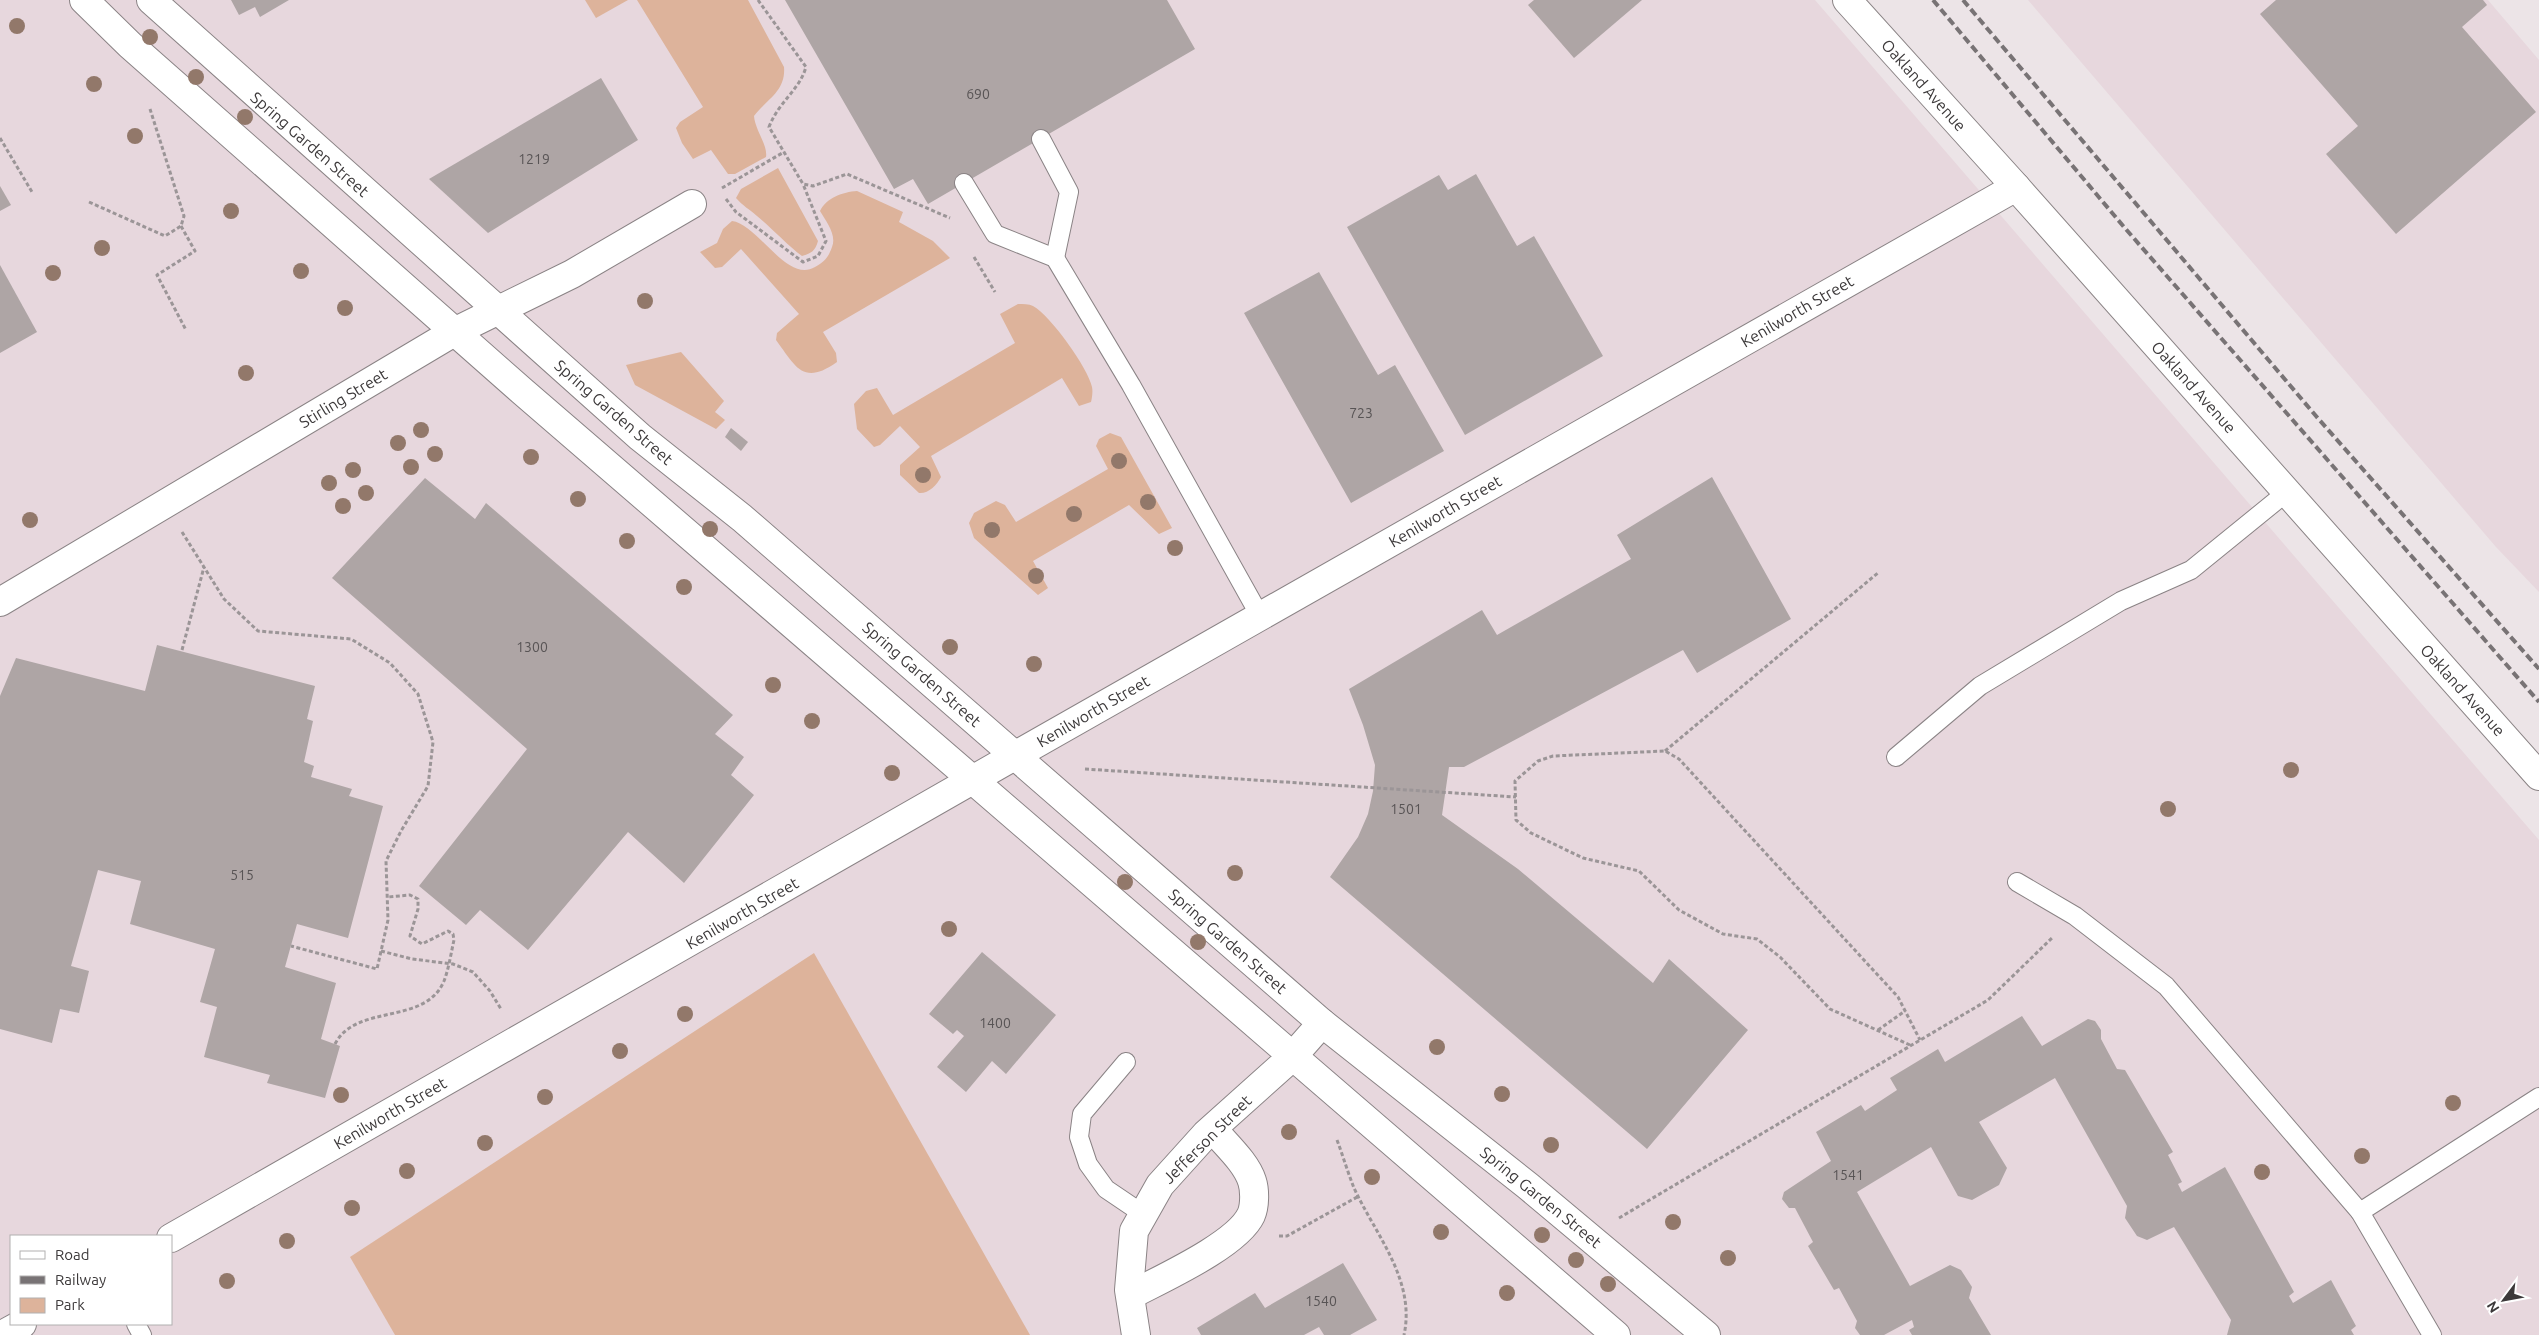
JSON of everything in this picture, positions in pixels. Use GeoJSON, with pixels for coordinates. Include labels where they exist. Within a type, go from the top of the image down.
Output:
{"type":"FeatureCollection","features":[{"type":"Feature","properties":{"kind":"street"},"geometry":{"type":"LineString","coordinates":[[84,0],[130,45],[454,332],[1616,1335]]}},
{"type":"Feature","properties":{"kind":"street","name":"Spring Garden Street"},"geometry":{"type":"LineString","coordinates":[[151,0],[640,436],[742,518],[1322,1023],[1589,1236],[1706,1335]]}},
{"type":"Feature","properties":{"kind":"street","name":"Oakland Avenue"},"geometry":{"type":"LineString","coordinates":[[1847,0],[2016,187],[2539,776]]}},
{"type":"Feature","properties":{"kind":"street","name":"Kenilworth Street"},"geometry":{"type":"LineString","coordinates":[[172,1237],[2016,187]]}},
{"type":"Feature","properties":{"kind":"street","name":"Stirling Street"},"geometry":{"type":"LineString","coordinates":[[0,602],[454,332],[572,274],[692,204]]}},
{"type":"Feature","properties":{"kind":"street","name":"Jefferson Street"},"geometry":{"type":"LineString","coordinates":[[1136,1335],[1129,1290],[1134,1231],[1160,1185],[1212,1129],[1292,1057],[1322,1023]]}},
{"type":"Feature","properties":{"kind":"street"},"geometry":{"type":"LineString","coordinates":[[1131,1295],[1233,1237],[1251,1215],[1254,1197],[1252,1180],[1241,1163],[1212,1129]]}},
{"type":"Feature","properties":{"kind":"lane"},"geometry":{"type":"LineString","coordinates":[[1041,139],[1069,192],[1055,258]]}},
{"type":"Feature","properties":{"kind":"lane"},"geometry":{"type":"LineString","coordinates":[[964,183],[995,234],[1055,258],[1131,385],[1260,616]]}},
{"type":"Feature","properties":{"kind":"lane"},"geometry":{"type":"LineString","coordinates":[[1896,757],[1980,686],[2121,601],[2191,570],[2287,492]]}},
{"type":"Feature","properties":{"kind":"lane"},"geometry":{"type":"LineString","coordinates":[[2017,882],[2075,916],[2166,986],[2360,1212],[2432,1335]]}},
{"type":"Feature","properties":{"kind":"lane"},"geometry":{"type":"LineString","coordinates":[[1126,1062],[1082,1114],[1079,1137],[1088,1164],[1106,1189],[1143,1214]]}},
{"type":"Feature","properties":{"kind":"lane"},"geometry":{"type":"LineString","coordinates":[[2360,1212],[2539,1097]]}},
{"type":"Feature","properties":{"kind":"path"},"geometry":{"type":"LineString","coordinates":[[724,198],[736,212],[802,262],[818,256],[826,240],[803,184],[769,126],[775,110],[802,80],[806,67],[758,0]]}},
{"type":"Feature","properties":{"kind":"path"},"geometry":{"type":"LineString","coordinates":[[89,202],[165,236],[181,226],[184,216],[148,102]]}},
{"type":"Feature","properties":{"kind":"path"},"geometry":{"type":"LineString","coordinates":[[0,138],[32,192]]}},
{"type":"Feature","properties":{"kind":"path"},"geometry":{"type":"LineString","coordinates":[[718,190],[784,152]]}},
{"type":"Feature","properties":{"kind":"path"},"geometry":{"type":"LineString","coordinates":[[803,184],[813,186],[847,174],[952,219]]}},
{"type":"Feature","properties":{"kind":"path"},"geometry":{"type":"LineString","coordinates":[[181,226],[195,251],[156,275],[186,330]]}},
{"type":"Feature","properties":{"kind":"path"},"geometry":{"type":"LineString","coordinates":[[971,252],[995,292]]}},
{"type":"Feature","properties":{"kind":"path"},"geometry":{"type":"LineString","coordinates":[[164,504],[224,599],[258,631],[351,639],[390,663],[418,694],[433,742],[428,786],[401,830],[386,861],[388,920],[377,969],[291,946]]}},
{"type":"Feature","properties":{"kind":"path"},"geometry":{"type":"LineString","coordinates":[[182,650],[205,567]]}},
{"type":"Feature","properties":{"kind":"path"},"geometry":{"type":"LineString","coordinates":[[1665,751],[1879,572]]}},
{"type":"Feature","properties":{"kind":"path"},"geometry":{"type":"LineString","coordinates":[[1910,1046],[1830,1009],[1780,957],[1757,938],[1724,934],[1679,910],[1639,871],[1583,858],[1531,833],[1516,820],[1515,781],[1538,761],[1553,756],[1665,751],[1679,759],[1898,997],[1920,1040]]}},
{"type":"Feature","properties":{"kind":"path"},"geometry":{"type":"LineString","coordinates":[[1081,768],[1516,797]]}},
{"type":"Feature","properties":{"kind":"path"},"geometry":{"type":"LineString","coordinates":[[335,1044],[339,1036],[351,1027],[420,1005],[434,994],[443,982],[454,940],[453,934],[448,931],[422,944],[415,941],[410,936],[418,909],[418,899],[410,895],[388,897]]}},
{"type":"Feature","properties":{"kind":"path"},"geometry":{"type":"LineString","coordinates":[[1589,1236],[1988,1000],[2075,916]]}},
{"type":"Feature","properties":{"kind":"path"},"geometry":{"type":"LineString","coordinates":[[381,952],[448,964],[473,972],[490,990],[519,1040]]}},
{"type":"Feature","properties":{"kind":"path"},"geometry":{"type":"LineString","coordinates":[[1878,1030],[1905,1011]]}},
{"type":"Feature","properties":{"kind":"path"},"geometry":{"type":"LineString","coordinates":[[1351,1106],[1335,1136],[1359,1196],[1388,1247],[1399,1280],[1406,1323],[1404,1335]]}},
{"type":"Feature","properties":{"kind":"path"},"geometry":{"type":"LineString","coordinates":[[1233,1237],[1287,1236],[1359,1196]]}},
{"type":"Feature","properties":{"kind":"shaded area"},"geometry":{"type":"Polygon","coordinates":[[[0,0],[1815,0],[2539,840],[2539,1335],[0,1335],[0,0]]]}},
{"type":"Feature","properties":{"kind":"shaded area"},"geometry":{"type":"Polygon","coordinates":[[[2028,0],[2488,0],[2539,60],[2539,592],[2496,547],[2028,0]]]}},
{"type":"Feature","properties":{"kind":"green space"},"geometry":{"type":"Polygon","coordinates":[[[585,0],[628,0],[596,18],[585,0]]]}},
{"type":"Feature","properties":{"kind":"green space"},"geometry":{"type":"Polygon","coordinates":[[[637,0],[748,0],[784,67],[784,75],[779,89],[754,116],[765,148],[766,157],[735,174],[728,174],[711,150],[693,159],[682,143],[676,128],[680,122],[703,107],[637,0]]]}},
{"type":"Feature","properties":{"kind":"green space"},"geometry":{"type":"Polygon","coordinates":[[[778,168],[818,241],[813,251],[802,256],[736,198],[741,189],[778,168]]]}},
{"type":"Feature","properties":{"kind":"green space"},"geometry":{"type":"Polygon","coordinates":[[[857,191],[903,212],[899,222],[933,241],[950,258],[823,332],[836,353],[837,362],[825,369],[808,373],[795,365],[776,340],[777,333],[799,314],[741,249],[722,267],[715,268],[700,252],[717,243],[723,229],[732,221],[752,232],[783,261],[804,270],[815,267],[828,257],[833,242],[830,228],[820,211],[826,203],[836,196],[857,191]]]}},
{"type":"Feature","properties":{"kind":"green space"},"geometry":{"type":"Polygon","coordinates":[[[1018,304],[1031,305],[1041,312],[1068,343],[1089,378],[1092,389],[1091,402],[1079,406],[1062,378],[931,456],[941,477],[932,488],[926,492],[919,493],[900,475],[900,465],[920,447],[900,426],[880,445],[874,447],[857,429],[854,404],[866,391],[877,388],[893,415],[1015,343],[1000,314],[1018,304]]]}},
{"type":"Feature","properties":{"kind":"green space"},"geometry":{"type":"Polygon","coordinates":[[[681,352],[724,401],[715,412],[725,420],[716,429],[635,385],[626,365],[681,352]]]}},
{"type":"Feature","properties":{"kind":"green space"},"geometry":{"type":"Polygon","coordinates":[[[1110,433],[1121,437],[1172,528],[1159,534],[1129,505],[1033,561],[1048,588],[1038,595],[974,538],[969,523],[974,513],[996,501],[1005,505],[1016,522],[1108,469],[1096,446],[1099,439],[1110,433]]]}},
{"type":"Feature","properties":{"kind":"green space"},"geometry":{"type":"Polygon","coordinates":[[[814,953],[1030,1335],[395,1335],[350,1257],[814,953]]]}},
{"type":"Feature","properties":{"kind":"building"},"geometry":{"type":"Polygon","coordinates":[[[231,0],[289,0],[260,17],[255,7],[239,15],[231,0]]]}},
{"type":"Feature","properties":{"kind":"building"},"geometry":{"type":"Polygon","coordinates":[[[785,0],[1167,0],[1195,49],[928,204],[913,179],[894,189],[785,0]]]}},
{"type":"Feature","properties":{"kind":"building"},"geometry":{"type":"Polygon","coordinates":[[[1534,0],[1642,0],[1574,58],[1528,5],[1534,0]]]}},
{"type":"Feature","properties":{"kind":"building"},"geometry":{"type":"Polygon","coordinates":[[[2276,0],[2483,0],[2487,5],[2462,27],[2536,112],[2396,234],[2326,154],[2358,126],[2260,14],[2276,0]]]}},
{"type":"Feature","properties":{"kind":"building"},"geometry":{"type":"Polygon","coordinates":[[[601,78],[638,140],[488,233],[429,179],[601,78]]]}},
{"type":"Feature","properties":{"kind":"building"},"geometry":{"type":"Polygon","coordinates":[[[1476,174],[1517,246],[1534,236],[1603,356],[1465,435],[1347,227],[1439,175],[1448,190],[1476,174]]]}},
{"type":"Feature","properties":{"kind":"building"},"geometry":{"type":"Polygon","coordinates":[[[0,186],[11,205],[0,211],[0,186]]]}},
{"type":"Feature","properties":{"kind":"building"},"geometry":{"type":"Polygon","coordinates":[[[0,265],[37,332],[0,353],[0,265]]]}},
{"type":"Feature","properties":{"kind":"building"},"geometry":{"type":"Polygon","coordinates":[[[1319,272],[1378,375],[1395,365],[1444,451],[1351,503],[1244,313],[1319,272]]]}},
{"type":"Feature","properties":{"kind":"building"},"geometry":{"type":"Polygon","coordinates":[[[731,428],[748,442],[741,451],[725,437],[731,428]]]}},
{"type":"Feature","properties":{"kind":"building"},"geometry":{"type":"Polygon","coordinates":[[[1712,477],[1791,619],[1697,673],[1683,650],[1464,767],[1449,767],[1442,815],[1518,869],[1653,983],[1669,959],[1748,1030],[1647,1149],[1330,877],[1358,837],[1368,814],[1373,791],[1375,765],[1363,725],[1349,689],[1482,610],[1497,635],[1631,559],[1617,535],[1712,477]]]}},
{"type":"Feature","properties":{"kind":"building"},"geometry":{"type":"Polygon","coordinates":[[[425,478],[475,519],[486,503],[733,715],[715,734],[744,757],[731,775],[754,795],[684,883],[628,832],[528,950],[480,910],[466,925],[419,886],[527,749],[332,578],[425,478]]]}},
{"type":"Feature","properties":{"kind":"building"},"geometry":{"type":"Polygon","coordinates":[[[157,645],[315,686],[307,719],[313,721],[304,762],[314,766],[311,777],[352,789],[349,796],[383,806],[348,938],[297,924],[285,967],[336,983],[321,1039],[340,1046],[325,1098],[267,1083],[270,1075],[204,1057],[217,1007],[200,1002],[215,949],[130,924],[141,881],[98,870],[71,966],[89,971],[79,1013],[60,1009],[52,1043],[0,1029],[0,696],[16,658],[145,691],[157,645]]]}},
{"type":"Feature","properties":{"kind":"building"},"geometry":{"type":"Polygon","coordinates":[[[982,952],[1056,1015],[1006,1074],[992,1061],[966,1092],[937,1067],[964,1036],[957,1030],[953,1034],[929,1014],[982,952]]]}},
{"type":"Feature","properties":{"kind":"building"},"geometry":{"type":"Polygon","coordinates":[[[2022,1016],[2042,1046],[2088,1019],[2095,1021],[2101,1030],[2101,1039],[2117,1069],[2125,1070],[2173,1152],[2168,1155],[2182,1182],[2178,1184],[2182,1192],[2225,1167],[2294,1292],[2289,1296],[2293,1303],[2331,1280],[2356,1326],[2351,1330],[2354,1335],[2227,1335],[2231,1320],[2174,1227],[2147,1240],[2137,1236],[2125,1218],[2127,1206],[2055,1078],[1979,1122],[2007,1168],[1999,1185],[1972,1200],[1958,1196],[1931,1147],[1857,1192],[1910,1286],[1950,1265],[1961,1270],[1972,1287],[1969,1298],[1991,1335],[1912,1335],[1909,1330],[1914,1327],[1912,1320],[1884,1335],[1860,1335],[1855,1328],[1857,1321],[1839,1288],[1834,1290],[1808,1246],[1813,1242],[1795,1208],[1789,1208],[1782,1199],[1784,1192],[1831,1161],[1816,1132],[1861,1105],[1865,1111],[1897,1090],[1890,1078],[1938,1049],[1945,1062],[2022,1016]]]}},
{"type":"Feature","properties":{"kind":"building"},"geometry":{"type":"Polygon","coordinates":[[[1343,1263],[1377,1320],[1350,1335],[1324,1335],[1319,1327],[1304,1335],[1201,1335],[1197,1328],[1255,1293],[1265,1308],[1343,1263]]]}},
{"type":"Feature","properties":{"kind":"railway"},"geometry":{"type":"LineString","coordinates":[[1933,0],[2124,227],[2539,702]]}},
{"type":"Feature","properties":{"kind":"railway"},"geometry":{"type":"LineString","coordinates":[[1963,0],[2316,416],[2539,669]]}}]}
